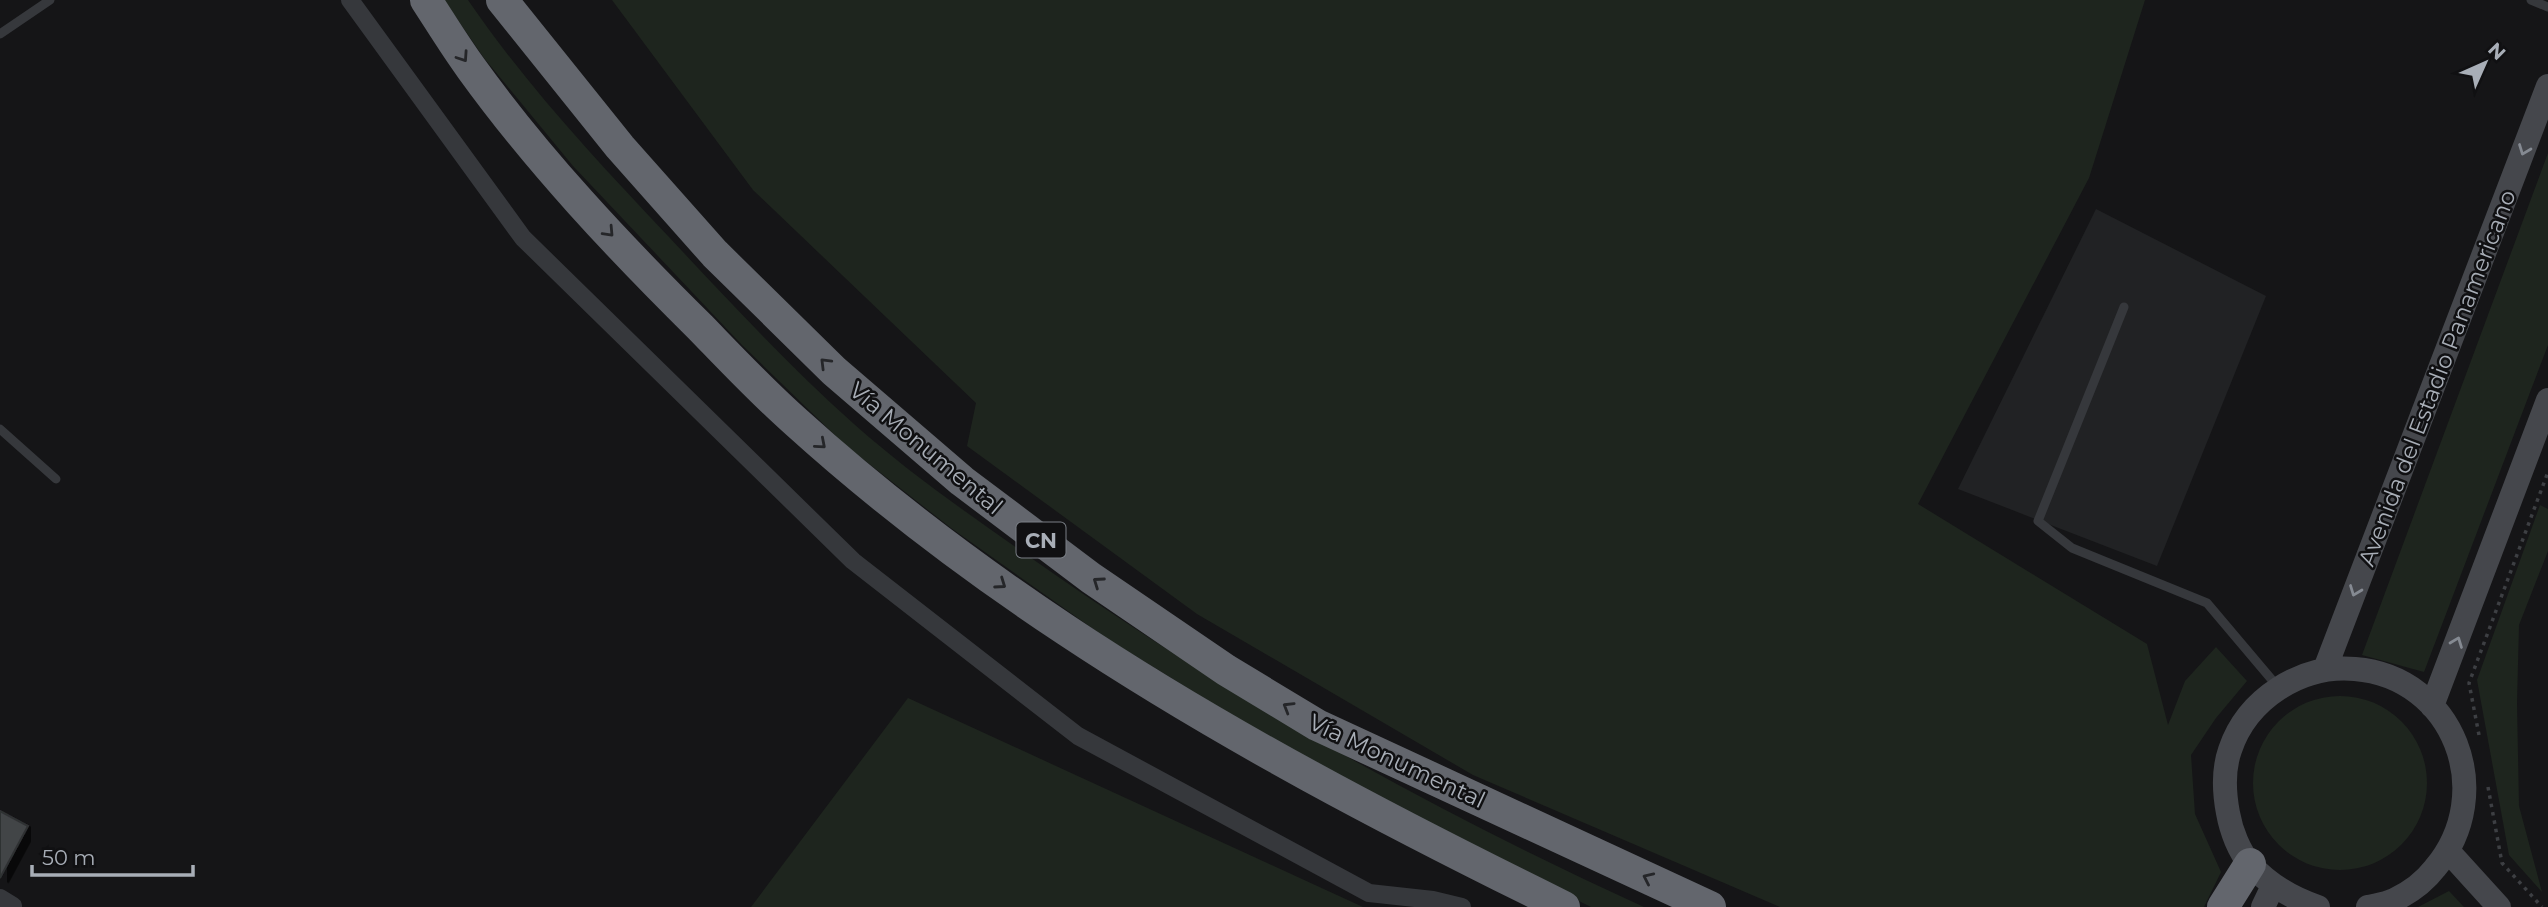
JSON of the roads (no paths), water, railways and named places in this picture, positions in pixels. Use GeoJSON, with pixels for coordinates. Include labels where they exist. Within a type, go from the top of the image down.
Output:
{"type":"FeatureCollection","features":[{"type":"Feature","properties":{"kind":"highway","name":"CN"},"geometry":{"type":"LineString","coordinates":[[426,0],[471,69],[567,186],[663,290],[774,401],[869,485],[937,538],[1066,630],[1209,719],[1410,831],[1564,907]]}},
{"type":"Feature","properties":{"kind":"highway","name":"Vía Monumental"},"geometry":{"type":"LineString","coordinates":[[502,0],[620,147],[715,254],[834,371],[962,481],[1037,538],[1226,670],[1317,725],[1710,907]]}},
{"type":"Feature","properties":{"kind":"highway"},"geometry":{"type":"LineString","coordinates":[[2223,907],[2250,864]]}},
{"type":"Feature","properties":{"kind":"street"},"geometry":{"type":"LineString","coordinates":[[350,0],[523,238],[853,561],[1078,736],[1369,893],[1433,900],[1462,907]]}},
{"type":"Feature","properties":{"kind":"street","name":"Avenida del Estadio Panamericano"},"geometry":{"type":"LineString","coordinates":[[2325,669],[2548,86]]}},
{"type":"Feature","properties":{"kind":"street"},"geometry":{"type":"LineString","coordinates":[[2432,706],[2548,400]]}},
{"type":"Feature","properties":{"kind":"street"},"geometry":{"type":"LineString","coordinates":[[2318,907],[2294,899],[2268,897],[2230,828],[2224,789],[2230,750],[2249,715],[2278,687],[2325,669],[2354,668],[2383,674],[2410,687],[2432,706],[2454,738],[2465,776],[2463,816],[2449,852],[2425,880],[2394,900],[2368,907]]}},
{"type":"Feature","properties":{"kind":"street"},"geometry":{"type":"LineString","coordinates":[[2449,852],[2499,907]]}},
{"type":"Feature","properties":{"kind":"lane"},"geometry":{"type":"LineString","coordinates":[[0,34],[50,0]]}},
{"type":"Feature","properties":{"kind":"lane"},"geometry":{"type":"LineString","coordinates":[[2532,0],[2548,7]]}},
{"type":"Feature","properties":{"kind":"lane"},"geometry":{"type":"LineString","coordinates":[[2124,307],[2038,521],[2072,548],[2207,603],[2278,687]]}},
{"type":"Feature","properties":{"kind":"lane"},"geometry":{"type":"LineString","coordinates":[[0,429],[56,479]]}}]}
